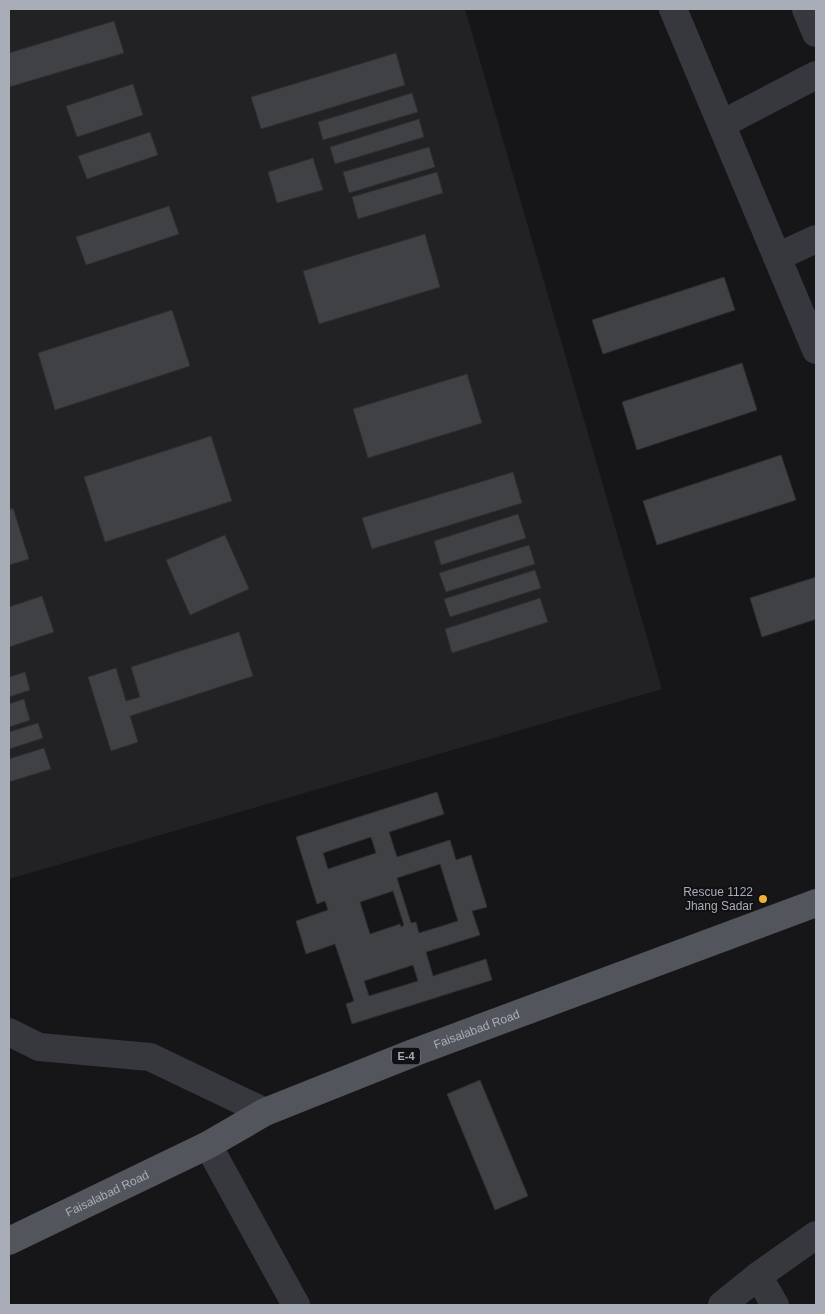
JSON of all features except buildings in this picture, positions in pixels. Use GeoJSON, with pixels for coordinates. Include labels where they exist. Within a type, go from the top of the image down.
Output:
{"type":"FeatureCollection","features":[{"type":"Feature","properties":{"kind":"main road","name":"Faisalabad Road"},"geometry":{"type":"LineString","coordinates":[[9,1241],[208,1145],[265,1112],[413,1053],[816,903]]}},
{"type":"Feature","properties":{"kind":"street"},"geometry":{"type":"LineString","coordinates":[[673,9],[816,350]]}},
{"type":"Feature","properties":{"kind":"street"},"geometry":{"type":"LineString","coordinates":[[806,9],[816,33]]}},
{"type":"Feature","properties":{"kind":"street"},"geometry":{"type":"LineString","coordinates":[[722,124],[816,75]]}},
{"type":"Feature","properties":{"kind":"street"},"geometry":{"type":"LineString","coordinates":[[777,258],[816,239]]}},
{"type":"Feature","properties":{"kind":"street"},"geometry":{"type":"LineString","coordinates":[[9,1032],[39,1047],[150,1057],[265,1112]]}},
{"type":"Feature","properties":{"kind":"street"},"geometry":{"type":"LineString","coordinates":[[208,1145],[296,1305]]}},
{"type":"Feature","properties":{"kind":"street"},"geometry":{"type":"LineString","coordinates":[[722,1305],[816,1234]]}},
{"type":"Feature","properties":{"kind":"street"},"geometry":{"type":"LineString","coordinates":[[758,1276],[775,1305]]}},
{"type":"Feature","properties":{"kind":"shaded area"},"geometry":{"type":"Polygon","coordinates":[[[9,9],[465,9],[662,689],[9,879],[9,9]]]}},
{"type":"Feature","properties":{"kind":"place","name":"Rescue 1122 Jhang Sadar"},"geometry":{"type":"Point","coordinates":[763,899]}}]}
